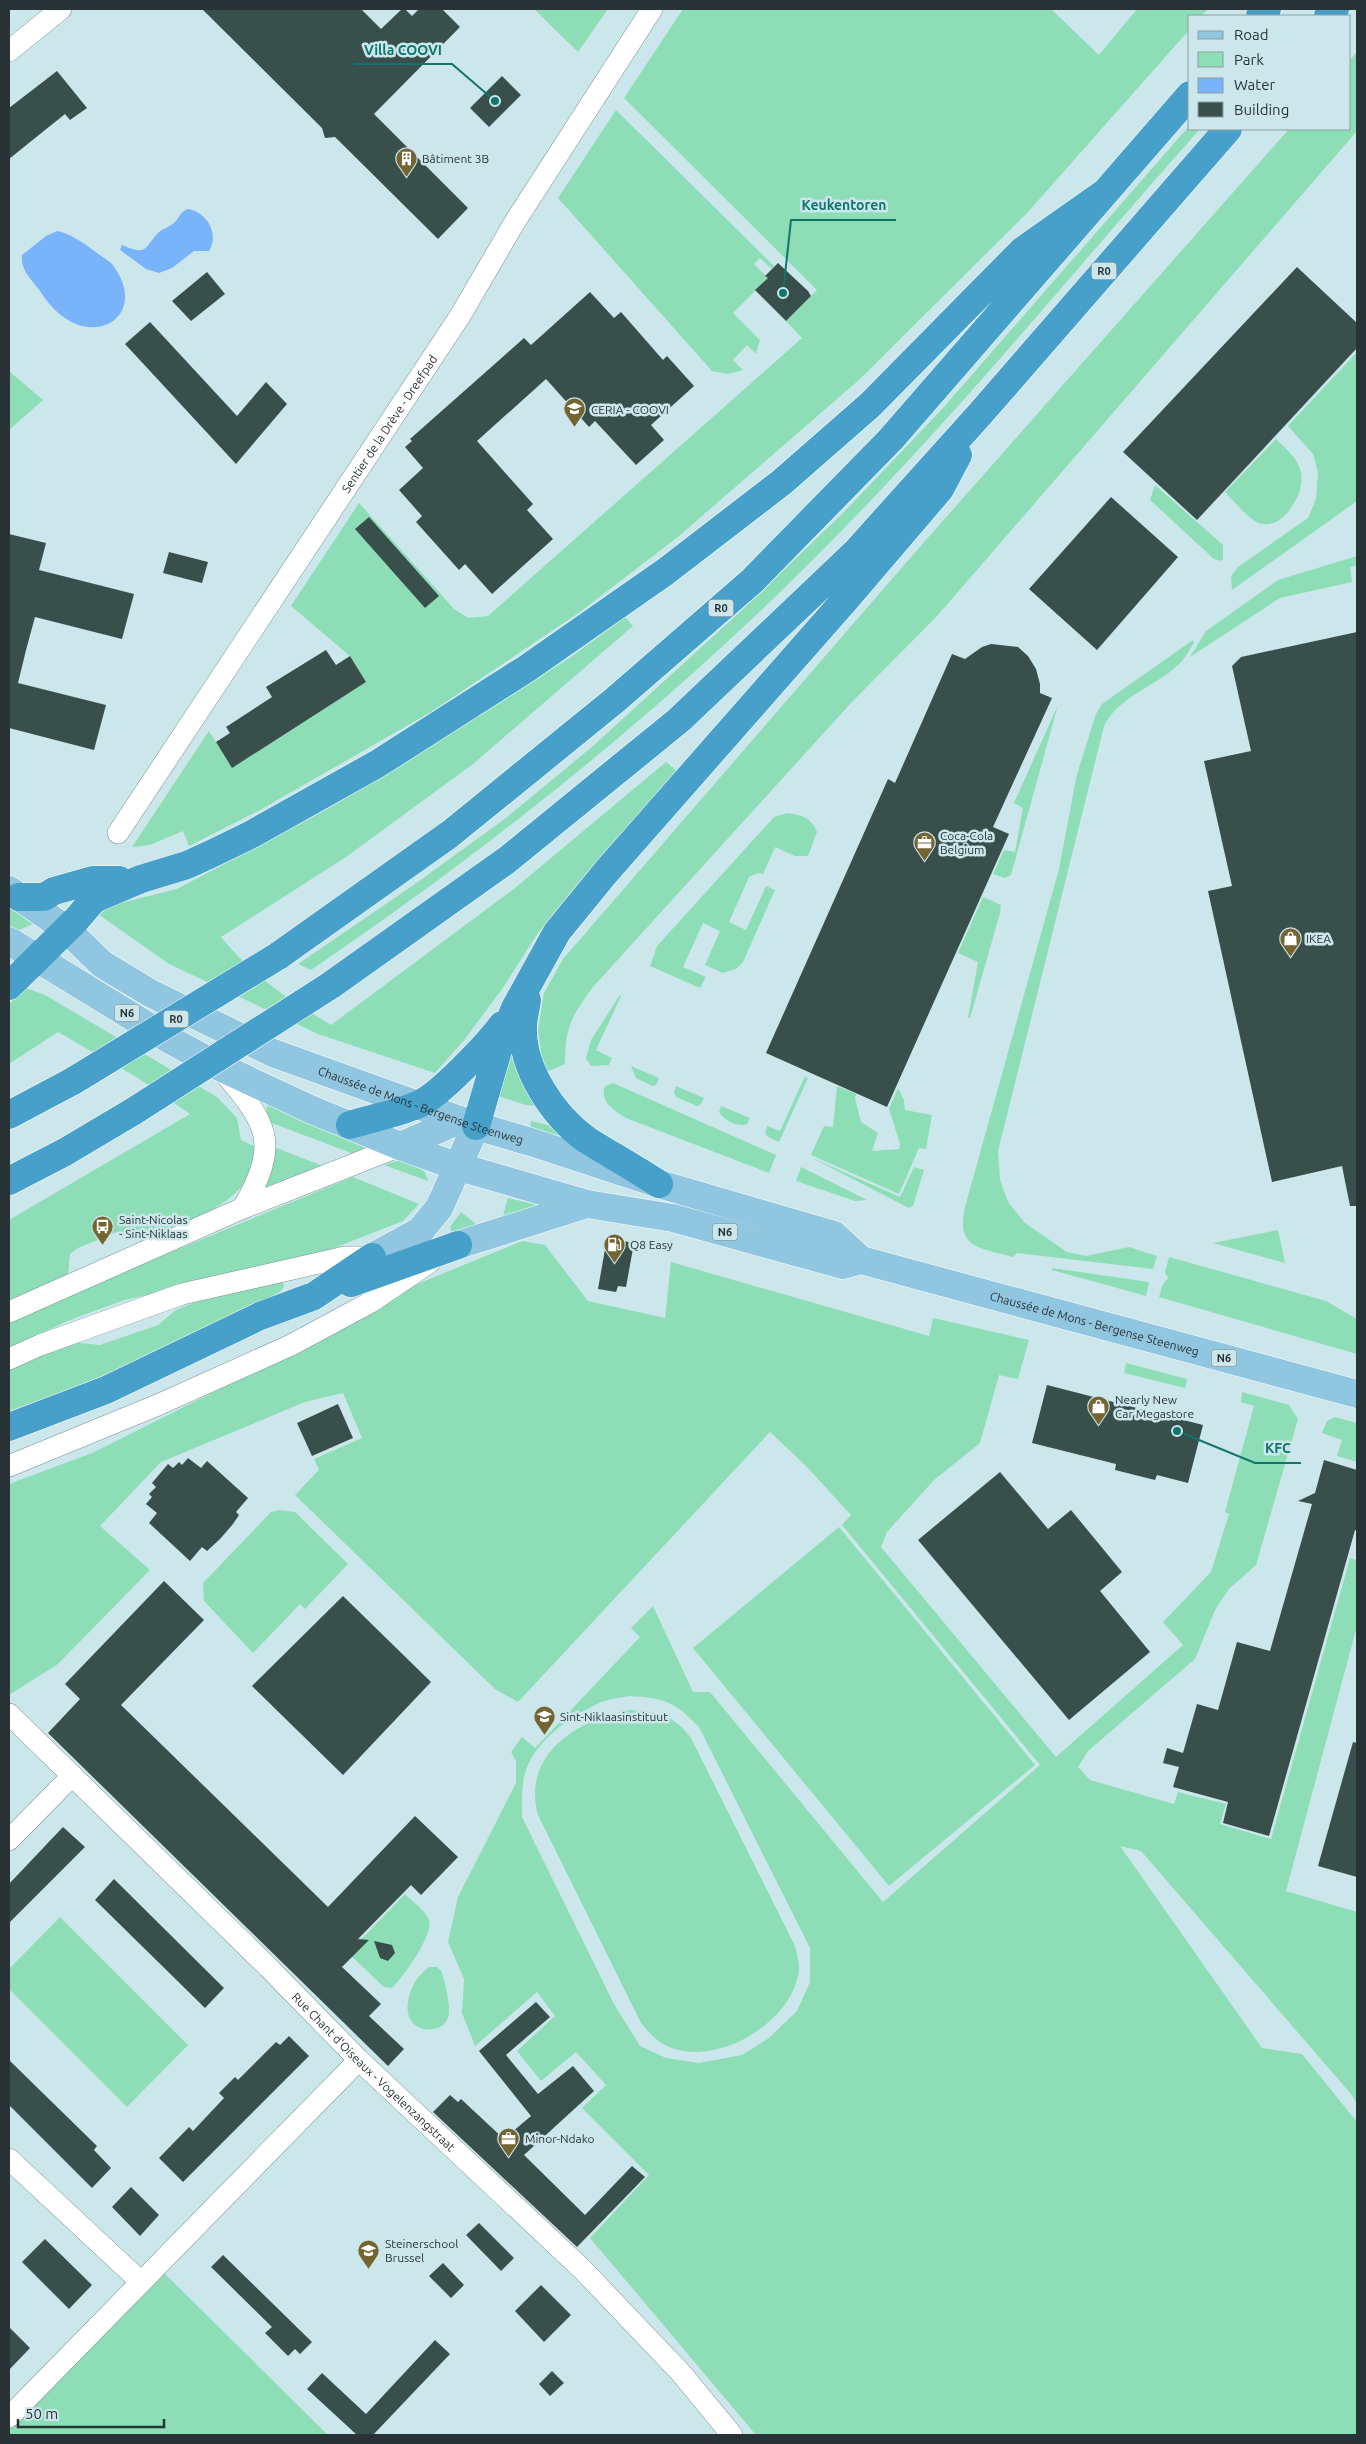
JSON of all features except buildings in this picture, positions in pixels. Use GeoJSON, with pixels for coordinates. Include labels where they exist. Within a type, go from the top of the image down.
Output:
{"type":"FeatureCollection","features":[{"type":"Feature","properties":{"kind":"highway","name":"R0"},"geometry":{"type":"LineString","coordinates":[[9,1115],[74,1081],[278,956],[450,834],[615,700],[752,581],[891,439],[1188,97]]}},
{"type":"Feature","properties":{"kind":"highway","name":"R0"},"geometry":{"type":"LineString","coordinates":[[9,1181],[65,1152],[134,1111],[331,985],[507,860],[679,720],[856,553],[980,414],[1227,130]]}},
{"type":"Feature","properties":{"kind":"highway"},"geometry":{"type":"LineString","coordinates":[[9,986],[66,930],[94,899],[141,879],[187,865],[211,854],[252,834],[377,764],[526,669],[665,572],[782,482],[870,405],[1022,251],[1102,194]]}},
{"type":"Feature","properties":{"kind":"highway"},"geometry":{"type":"LineString","coordinates":[[468,1123],[514,1008],[557,932],[606,872],[940,489],[980,414]]}},
{"type":"Feature","properties":{"kind":"highway"},"geometry":{"type":"LineString","coordinates":[[14,893],[44,897],[54,891],[93,880],[141,879]]}},
{"type":"Feature","properties":{"kind":"highway"},"geometry":{"type":"LineString","coordinates":[[531,976],[523,1027],[528,1061],[543,1091],[564,1119],[587,1139],[659,1184]]}},
{"type":"Feature","properties":{"kind":"highway"},"geometry":{"type":"LineString","coordinates":[[350,1125],[419,1105],[446,1084],[493,1037],[514,1008]]}},
{"type":"Feature","properties":{"kind":"highway"},"geometry":{"type":"LineString","coordinates":[[9,1427],[106,1390],[260,1316],[458,1245]]}},
{"type":"Feature","properties":{"kind":"highway"},"geometry":{"type":"LineString","coordinates":[[314,1296],[372,1258]]}},
{"type":"Feature","properties":{"kind":"main road","name":"Chaussée de Mons - Bergense Steenweg"},"geometry":{"type":"LineString","coordinates":[[14,893],[66,930],[102,964],[150,993],[282,1056],[468,1123],[659,1184],[834,1235],[861,1260],[1357,1394]]}},
{"type":"Feature","properties":{"kind":"main road","name":"Chaussée de Mons - Bergense Steenweg"},"geometry":{"type":"LineString","coordinates":[[9,940],[172,1041],[218,1066],[400,1146],[456,1166],[587,1204],[673,1218],[843,1265],[861,1260]]}},
{"type":"Feature","properties":{"kind":"main road"},"geometry":{"type":"LineString","coordinates":[[400,1146],[468,1123]]}},
{"type":"Feature","properties":{"kind":"main road"},"geometry":{"type":"LineString","coordinates":[[372,1258],[420,1231],[439,1208],[456,1166],[468,1123]]}},
{"type":"Feature","properties":{"kind":"main road"},"geometry":{"type":"LineString","coordinates":[[458,1245],[587,1204]]}},
{"type":"Feature","properties":{"kind":"street"},"geometry":{"type":"LineString","coordinates":[[9,51],[61,9]]}},
{"type":"Feature","properties":{"kind":"street","name":"Sentier de la Drève - Dreefpad"},"geometry":{"type":"LineString","coordinates":[[118,833],[460,316],[516,220],[652,9]]}},
{"type":"Feature","properties":{"kind":"street"},"geometry":{"type":"LineString","coordinates":[[218,1066],[249,1102],[263,1125],[265,1152],[262,1168],[243,1208]]}},
{"type":"Feature","properties":{"kind":"street"},"geometry":{"type":"LineString","coordinates":[[9,1312],[243,1208],[400,1146]]}},
{"type":"Feature","properties":{"kind":"street"},"geometry":{"type":"LineString","coordinates":[[9,1466],[160,1404],[292,1345],[371,1302],[458,1245]]}},
{"type":"Feature","properties":{"kind":"street"},"geometry":{"type":"LineString","coordinates":[[9,1359],[40,1345],[182,1294],[345,1258],[372,1258]]}},
{"type":"Feature","properties":{"kind":"street","name":"Rue Chant d'Oiseaux - Vogelenzangstraat"},"geometry":{"type":"LineString","coordinates":[[9,1714],[268,1967],[359,2060],[582,2269],[681,2373],[732,2435]]}},
{"type":"Feature","properties":{"kind":"street"},"geometry":{"type":"LineString","coordinates":[[9,1840],[72,1776]]}},
{"type":"Feature","properties":{"kind":"street"},"geometry":{"type":"LineString","coordinates":[[9,2417],[359,2060]]}},
{"type":"Feature","properties":{"kind":"street"},"geometry":{"type":"LineString","coordinates":[[9,2159],[141,2282]]}},
{"type":"Feature","properties":{"kind":"green space"},"geometry":{"type":"Polygon","coordinates":[[[534,9],[608,9],[578,52],[534,9]]]}},
{"type":"Feature","properties":{"kind":"green space"},"geometry":{"type":"Polygon","coordinates":[[[683,9],[1051,9],[1099,55],[1137,9],[1208,9],[1202,15],[1188,15],[1188,31],[1028,212],[860,379],[679,536],[580,612],[431,712],[260,810],[189,846],[183,831],[150,845],[132,847],[209,731],[232,768],[366,682],[350,656],[291,606],[359,503],[455,610],[469,618],[488,616],[802,338],[786,321],[817,290],[624,98],[683,9]]]}},
{"type":"Feature","properties":{"kind":"green space"},"geometry":{"type":"Polygon","coordinates":[[[1357,52],[1357,131],[938,615],[850,704],[593,987],[571,1022],[566,1040],[565,1064],[544,1073],[538,1030],[544,993],[563,959],[911,557],[1288,130],[1351,130],[1351,59],[1357,52]]]}},
{"type":"Feature","properties":{"kind":"green space"},"geometry":{"type":"Polygon","coordinates":[[[616,110],[774,266],[772,269],[760,258],[754,264],[768,278],[733,313],[760,340],[756,354],[747,345],[733,360],[743,370],[728,374],[712,371],[558,198],[616,110]]]}},
{"type":"Feature","properties":{"kind":"green space"},"geometry":{"type":"Polygon","coordinates":[[[1188,127],[1188,130],[1199,130],[1028,327],[896,474],[789,583],[725,644],[660,703],[593,759],[454,868],[311,970],[298,964],[415,884],[506,818],[593,746],[741,611],[844,512],[943,408],[1188,127]]]}},
{"type":"Feature","properties":{"kind":"green space"},"geometry":{"type":"Polygon","coordinates":[[[1357,352],[1357,501],[1232,590],[1231,576],[1238,567],[1308,518],[1316,499],[1318,472],[1313,454],[1288,426],[1357,352]]]}},
{"type":"Feature","properties":{"kind":"green space"},"geometry":{"type":"Polygon","coordinates":[[[9,371],[43,400],[9,430],[9,371]]]}},
{"type":"Feature","properties":{"kind":"green space"},"geometry":{"type":"Polygon","coordinates":[[[1276,439],[1297,462],[1302,480],[1300,490],[1291,508],[1284,516],[1276,522],[1268,524],[1259,523],[1246,514],[1225,492],[1276,439]]]}},
{"type":"Feature","properties":{"kind":"green space"},"geometry":{"type":"Polygon","coordinates":[[[1155,485],[1223,545],[1223,559],[1220,561],[1214,559],[1150,500],[1155,485]]]}},
{"type":"Feature","properties":{"kind":"green space"},"geometry":{"type":"Polygon","coordinates":[[[1357,556],[1357,566],[1350,567],[1352,582],[1280,598],[1190,657],[1206,631],[1278,580],[1357,556]]]}},
{"type":"Feature","properties":{"kind":"green space"},"geometry":{"type":"Polygon","coordinates":[[[625,617],[633,626],[473,764],[346,857],[221,937],[246,964],[272,986],[331,1025],[515,888],[666,762],[678,772],[538,933],[502,989],[465,1039],[435,1073],[318,1034],[169,964],[98,914],[117,904],[177,889],[329,808],[571,657],[625,617]]]}},
{"type":"Feature","properties":{"kind":"green space"},"geometry":{"type":"Polygon","coordinates":[[[1193,640],[1194,643],[1180,663],[1169,673],[1128,699],[1104,726],[998,1151],[1000,1180],[1008,1202],[1025,1223],[1067,1252],[1086,1256],[1129,1247],[1157,1256],[1153,1269],[1017,1253],[1013,1257],[980,1248],[967,1239],[964,1231],[965,1207],[1059,869],[1077,774],[1096,714],[1102,704],[1193,640]]]}},
{"type":"Feature","properties":{"kind":"green space"},"geometry":{"type":"Polygon","coordinates":[[[1058,705],[1011,875],[1005,878],[993,874],[1004,850],[1015,852],[1023,808],[1014,803],[1058,705]]]}},
{"type":"Feature","properties":{"kind":"green space"},"geometry":{"type":"Polygon","coordinates":[[[787,813],[806,818],[812,823],[817,832],[808,856],[795,856],[775,847],[763,874],[758,873],[749,877],[729,922],[746,930],[766,886],[775,890],[743,962],[736,969],[723,973],[705,965],[720,931],[703,923],[683,967],[706,977],[700,988],[650,966],[657,946],[774,817],[787,813]]]}},
{"type":"Feature","properties":{"kind":"green space"},"geometry":{"type":"Polygon","coordinates":[[[983,897],[1001,905],[970,1018],[968,1018],[978,962],[958,953],[983,897]]]}},
{"type":"Feature","properties":{"kind":"green space"},"geometry":{"type":"Polygon","coordinates":[[[9,902],[37,922],[17,931],[9,925],[9,902]]]}},
{"type":"Feature","properties":{"kind":"green space"},"geometry":{"type":"Polygon","coordinates":[[[23,987],[45,995],[217,1097],[237,1118],[241,1140],[258,1148],[252,1171],[244,1184],[220,1205],[189,1222],[145,1242],[117,1232],[78,1248],[70,1254],[68,1274],[9,1301],[9,1220],[190,1114],[138,1078],[58,1032],[9,1064],[9,1005],[23,987]]]}},
{"type":"Feature","properties":{"kind":"green space"},"geometry":{"type":"Polygon","coordinates":[[[620,995],[596,1050],[612,1058],[609,1065],[591,1066],[586,1058],[591,1040],[620,995]]]}},
{"type":"Feature","properties":{"kind":"green space"},"geometry":{"type":"Polygon","coordinates":[[[513,1048],[544,1106],[526,1105],[498,1096],[513,1048]]]}},
{"type":"Feature","properties":{"kind":"green space"},"geometry":{"type":"Polygon","coordinates":[[[631,1066],[659,1078],[656,1085],[652,1086],[636,1078],[631,1066]]]}},
{"type":"Feature","properties":{"kind":"green space"},"geometry":{"type":"Polygon","coordinates":[[[805,1076],[808,1078],[779,1142],[768,1137],[765,1134],[767,1126],[780,1131],[805,1076]]]}},
{"type":"Feature","properties":{"kind":"green space"},"geometry":{"type":"Polygon","coordinates":[[[613,1083],[776,1155],[769,1173],[626,1118],[609,1105],[604,1097],[605,1086],[613,1083]]]}},
{"type":"Feature","properties":{"kind":"green space"},"geometry":{"type":"Polygon","coordinates":[[[676,1086],[704,1098],[701,1104],[697,1106],[676,1097],[674,1093],[676,1086]]]}},
{"type":"Feature","properties":{"kind":"green space"},"geometry":{"type":"Polygon","coordinates":[[[837,1086],[856,1094],[855,1098],[861,1122],[878,1133],[872,1151],[899,1149],[900,1144],[889,1109],[898,1088],[904,1100],[905,1110],[932,1115],[926,1149],[919,1148],[899,1194],[811,1155],[824,1126],[833,1127],[837,1086]]]}},
{"type":"Feature","properties":{"kind":"green space"},"geometry":{"type":"Polygon","coordinates":[[[272,1102],[364,1144],[366,1147],[354,1154],[269,1122],[266,1113],[267,1105],[272,1102]]]}},
{"type":"Feature","properties":{"kind":"green space"},"geometry":{"type":"Polygon","coordinates":[[[721,1106],[750,1118],[747,1124],[740,1125],[728,1120],[719,1112],[721,1106]]]}},
{"type":"Feature","properties":{"kind":"green space"},"geometry":{"type":"Polygon","coordinates":[[[531,1121],[564,1129],[570,1140],[530,1129],[531,1121]]]}},
{"type":"Feature","properties":{"kind":"green space"},"geometry":{"type":"Polygon","coordinates":[[[274,1147],[323,1166],[265,1190],[263,1186],[274,1147]]]}},
{"type":"Feature","properties":{"kind":"green space"},"geometry":{"type":"Polygon","coordinates":[[[810,1157],[900,1197],[914,1167],[924,1170],[913,1206],[909,1208],[810,1157]]]}},
{"type":"Feature","properties":{"kind":"green space"},"geometry":{"type":"Polygon","coordinates":[[[400,1160],[414,1164],[422,1169],[428,1181],[384,1165],[400,1160]]]}},
{"type":"Feature","properties":{"kind":"green space"},"geometry":{"type":"Polygon","coordinates":[[[801,1167],[867,1200],[855,1201],[796,1181],[801,1167]]]}},
{"type":"Feature","properties":{"kind":"green space"},"geometry":{"type":"Polygon","coordinates":[[[353,1177],[419,1204],[403,1221],[334,1248],[284,1265],[124,1300],[70,1320],[9,1348],[9,1319],[353,1177]]]}},
{"type":"Feature","properties":{"kind":"green space"},"geometry":{"type":"Polygon","coordinates":[[[508,1198],[542,1206],[502,1219],[508,1198]]]}},
{"type":"Feature","properties":{"kind":"green space"},"geometry":{"type":"Polygon","coordinates":[[[461,1212],[480,1227],[452,1233],[450,1227],[461,1212]]]}},
{"type":"Feature","properties":{"kind":"green space"},"geometry":{"type":"Polygon","coordinates":[[[1278,1230],[1285,1263],[1213,1243],[1278,1230]]]}},
{"type":"Feature","properties":{"kind":"green space"},"geometry":{"type":"Polygon","coordinates":[[[522,1241],[545,1245],[588,1301],[665,1318],[671,1262],[929,1336],[933,1318],[1029,1340],[1018,1379],[999,1375],[980,1443],[934,1480],[887,1532],[881,1547],[1056,1757],[1183,1645],[1163,1622],[1211,1572],[1229,1514],[1225,1512],[1254,1406],[1241,1402],[1242,1392],[1289,1405],[1298,1419],[1256,1565],[1229,1589],[1215,1610],[1195,1659],[1088,1751],[1078,1767],[1090,1780],[1174,1804],[1178,1792],[1226,1804],[1220,1824],[1271,1839],[1350,1558],[1356,1560],[1357,1558],[1357,1626],[1286,1891],[1357,1912],[1357,2104],[1351,2094],[1141,1851],[1120,1846],[1262,2048],[1302,2054],[1357,2122],[1357,2435],[756,2435],[590,2238],[649,2175],[582,2108],[606,2085],[576,2052],[541,2081],[517,2051],[555,2016],[537,1992],[475,2046],[462,2013],[464,1979],[448,1942],[458,1897],[516,1783],[516,1761],[511,1752],[522,1737],[535,1748],[640,1637],[631,1628],[653,1606],[693,1692],[710,1692],[883,1902],[1040,1765],[842,1525],[851,1515],[806,1466],[770,1432],[518,1702],[495,1689],[295,1495],[319,1470],[314,1459],[362,1438],[343,1393],[305,1402],[161,1462],[100,1526],[150,1570],[58,1664],[9,1695],[9,1484],[92,1453],[304,1347],[415,1285],[522,1241]],[[629,1696],[599,1703],[577,1715],[556,1730],[538,1748],[524,1776],[522,1817],[614,2004],[640,2046],[666,2058],[699,2063],[742,2055],[769,2038],[797,2011],[810,1982],[810,1948],[699,1727],[682,1711],[668,1702],[629,1696]]]}},
{"type":"Feature","properties":{"kind":"green space"},"geometry":{"type":"Polygon","coordinates":[[[1169,1257],[1326,1301],[1357,1319],[1357,1354],[1159,1297],[1162,1286],[1168,1278],[1165,1273],[1169,1257]]]}},
{"type":"Feature","properties":{"kind":"green space"},"geometry":{"type":"Polygon","coordinates":[[[1052,1268],[1149,1282],[1146,1296],[1052,1270],[1052,1268]]]}},
{"type":"Feature","properties":{"kind":"green space"},"geometry":{"type":"Polygon","coordinates":[[[282,1280],[284,1287],[280,1292],[214,1325],[79,1386],[9,1411],[9,1368],[71,1342],[100,1345],[158,1325],[176,1310],[214,1294],[282,1280]]]}},
{"type":"Feature","properties":{"kind":"green space"},"geometry":{"type":"Polygon","coordinates":[[[1126,1363],[1187,1379],[1185,1388],[1124,1373],[1126,1363]]]}},
{"type":"Feature","properties":{"kind":"green space"},"geometry":{"type":"Polygon","coordinates":[[[1335,1417],[1357,1423],[1357,1462],[1337,1456],[1342,1440],[1322,1433],[1327,1421],[1335,1417]]]}},
{"type":"Feature","properties":{"kind":"green space"},"geometry":{"type":"Polygon","coordinates":[[[279,1510],[295,1512],[348,1564],[305,1609],[300,1604],[253,1653],[204,1601],[203,1583],[271,1512],[279,1510]]]}},
{"type":"Feature","properties":{"kind":"green space"},"geometry":{"type":"Polygon","coordinates":[[[839,1527],[1035,1765],[889,1886],[693,1648],[839,1527]]]}},
{"type":"Feature","properties":{"kind":"green space"},"geometry":{"type":"Polygon","coordinates":[[[630,1710],[665,1716],[678,1724],[691,1738],[795,1946],[799,1971],[789,1998],[777,2014],[761,2028],[743,2040],[723,2048],[702,2052],[682,2051],[663,2044],[651,2035],[641,2023],[538,1815],[535,1794],[538,1775],[546,1758],[558,1743],[574,1731],[591,1722],[630,1710]]]}},
{"type":"Feature","properties":{"kind":"green space"},"geometry":{"type":"Polygon","coordinates":[[[405,1894],[425,1913],[429,1920],[427,1936],[403,1975],[392,1988],[384,1987],[348,1953],[405,1894]]]}},
{"type":"Feature","properties":{"kind":"green space"},"geometry":{"type":"Polygon","coordinates":[[[60,1917],[188,2045],[127,2107],[9,1989],[9,1969],[60,1917]]]}},
{"type":"Feature","properties":{"kind":"green space"},"geometry":{"type":"Polygon","coordinates":[[[429,1967],[437,1967],[442,1972],[449,2009],[445,2022],[439,2028],[430,2030],[414,2024],[409,2016],[408,2004],[415,1982],[429,1967]]]}},
{"type":"Feature","properties":{"kind":"green space"},"geometry":{"type":"Polygon","coordinates":[[[159,2268],[328,2435],[9,2435],[9,2422],[159,2268]]]}},
{"type":"Feature","properties":{"kind":"water"},"geometry":{"type":"Polygon","coordinates":[[[188,209],[200,214],[209,224],[213,237],[209,251],[194,251],[172,268],[159,273],[146,269],[120,250],[122,245],[136,250],[144,249],[158,233],[173,224],[188,209]]]}},
{"type":"Feature","properties":{"kind":"water"},"geometry":{"type":"Polygon","coordinates":[[[57,231],[76,239],[108,260],[123,283],[125,301],[120,314],[109,324],[94,327],[77,324],[59,314],[25,271],[22,255],[46,236],[57,231]]]}},
{"type":"Feature","properties":{"kind":"place","name":"Villa COOVI"},"geometry":{"type":"Point","coordinates":[495,101]}},
{"type":"Feature","properties":{"kind":"place","name":"Bâtiment 3B"},"geometry":{"type":"Point","coordinates":[406,177]}},
{"type":"Feature","properties":{"kind":"place","name":"Keukentoren"},"geometry":{"type":"Point","coordinates":[783,293]}},
{"type":"Feature","properties":{"kind":"place","name":"CERIA - COOVI"},"geometry":{"type":"Point","coordinates":[575,428]}},
{"type":"Feature","properties":{"kind":"place","name":"Coca-Cola Belgium"},"geometry":{"type":"Point","coordinates":[924,861]}},
{"type":"Feature","properties":{"kind":"place","name":"IKEA"},"geometry":{"type":"Point","coordinates":[1290,957]}},
{"type":"Feature","properties":{"kind":"place","name":"Saint-Nicolas - Sint-Niklaas"},"geometry":{"type":"Point","coordinates":[103,1245]}},
{"type":"Feature","properties":{"kind":"place","name":"Q8 Easy"},"geometry":{"type":"Point","coordinates":[614,1263]}},
{"type":"Feature","properties":{"kind":"place","name":"Nearly New Car Megastore"},"geometry":{"type":"Point","coordinates":[1099,1425]}},
{"type":"Feature","properties":{"kind":"place","name":"KFC"},"geometry":{"type":"Point","coordinates":[1177,1431]}},
{"type":"Feature","properties":{"kind":"place","name":"Sint-Niklaasinstituut"},"geometry":{"type":"Point","coordinates":[544,1735]}},
{"type":"Feature","properties":{"kind":"place","name":"Minor-Ndako"},"geometry":{"type":"Point","coordinates":[509,2157]}},
{"type":"Feature","properties":{"kind":"place","name":"Steinerschool Brussel"},"geometry":{"type":"Point","coordinates":[369,2269]}}]}
